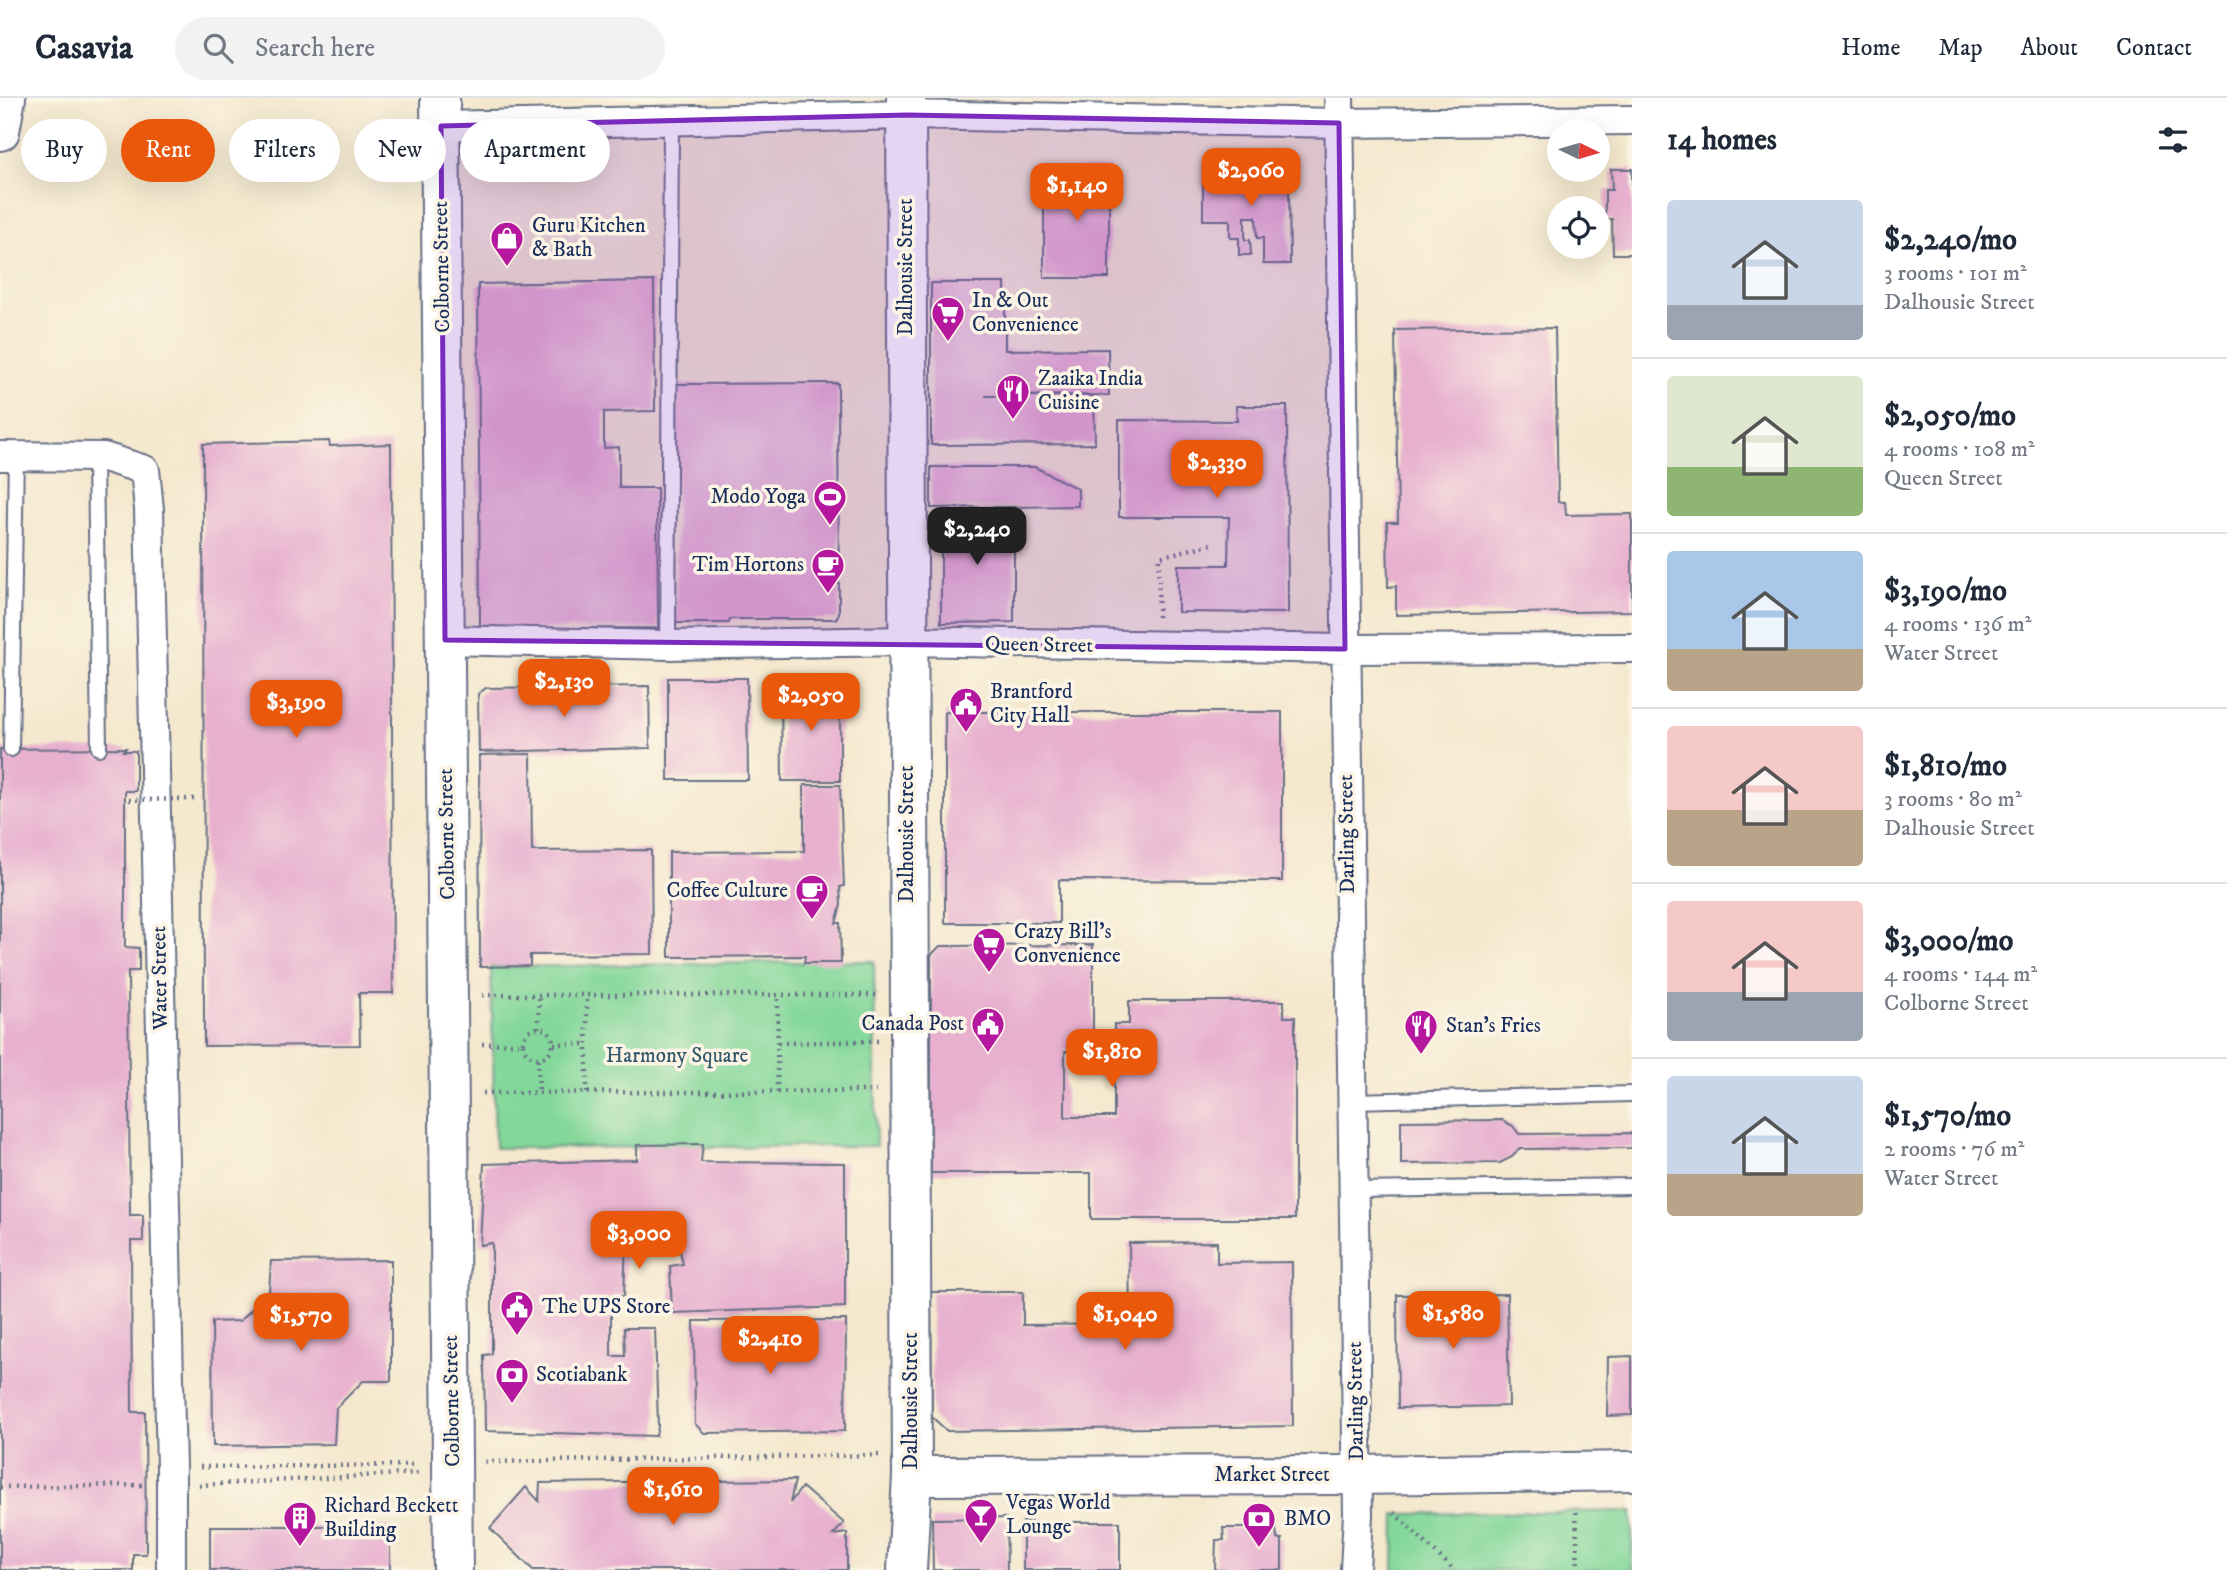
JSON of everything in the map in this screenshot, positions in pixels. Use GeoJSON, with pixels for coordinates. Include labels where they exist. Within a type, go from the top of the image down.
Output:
{"type":"FeatureCollection","features":[{"type":"Feature","properties":{"kind":"main road"},"geometry":{"type":"LineString","coordinates":[[0,131],[6,98]]}},
{"type":"Feature","properties":{"kind":"main road","name":"Dalhousie Street"},"geometry":{"type":"LineString","coordinates":[[906,107],[911,1465],[907,1570]]}},
{"type":"Feature","properties":{"kind":"main road","name":"Colborne Street"},"geometry":{"type":"LineString","coordinates":[[440,112],[450,1093],[435,1465],[453,1570]]}},
{"type":"Feature","properties":{"kind":"main road","name":"Market Street"},"geometry":{"type":"LineString","coordinates":[[911,1465],[1357,1475],[1632,1471]]}},
{"type":"Feature","properties":{"kind":"street"},"geometry":{"type":"LineString","coordinates":[[440,112],[671,122],[906,107],[1339,110],[1632,120]]}},
{"type":"Feature","properties":{"kind":"street","name":"Darling Street"},"geometry":{"type":"LineString","coordinates":[[1339,110],[1357,1475],[1355,1570]]}},
{"type":"Feature","properties":{"kind":"street"},"geometry":{"type":"LineString","coordinates":[[8,456],[95,457]]}},
{"type":"Feature","properties":{"kind":"street","name":"Water Street"},"geometry":{"type":"LineString","coordinates":[[95,457],[145,470],[149,509],[162,1480],[171,1570]]}},
{"type":"Feature","properties":{"kind":"street","name":"Queen Street"},"geometry":{"type":"LineString","coordinates":[[445,640],[668,645],[906,641],[1345,649],[1632,648]]}},
{"type":"Feature","properties":{"kind":"lane"},"geometry":{"type":"LineString","coordinates":[[668,645],[671,122]]}},
{"type":"Feature","properties":{"kind":"lane"},"geometry":{"type":"LineString","coordinates":[[8,456],[12,748]]}},
{"type":"Feature","properties":{"kind":"lane"},"geometry":{"type":"LineString","coordinates":[[95,457],[99,748]]}},
{"type":"Feature","properties":{"kind":"lane"},"geometry":{"type":"LineString","coordinates":[[1351,1101],[1632,1094]]}},
{"type":"Feature","properties":{"kind":"lane"},"geometry":{"type":"LineString","coordinates":[[1352,1190],[1632,1186]]}},
{"type":"Feature","properties":{"kind":"path"},"geometry":{"type":"LineString","coordinates":[[1157,647],[1159,557],[1212,544]]}},
{"type":"Feature","properties":{"kind":"path"},"geometry":{"type":"LineString","coordinates":[[129,800],[195,799]]}},
{"type":"Feature","properties":{"kind":"path"},"geometry":{"type":"LineString","coordinates":[[538,1028],[539,995]]}},
{"type":"Feature","properties":{"kind":"path"},"geometry":{"type":"LineString","coordinates":[[777,1092],[778,995]]}},
{"type":"Feature","properties":{"kind":"path"},"geometry":{"type":"LineString","coordinates":[[449,996],[908,995]]}},
{"type":"Feature","properties":{"kind":"path"},"geometry":{"type":"LineString","coordinates":[[587,996],[587,1093]]}},
{"type":"Feature","properties":{"kind":"path"},"geometry":{"type":"LineString","coordinates":[[538,1028],[546,1030],[554,1044],[552,1051],[538,1059],[525,1051],[523,1043],[530,1030],[538,1028]]}},
{"type":"Feature","properties":{"kind":"path"},"geometry":{"type":"LineString","coordinates":[[778,1043],[909,1041]]}},
{"type":"Feature","properties":{"kind":"path"},"geometry":{"type":"LineString","coordinates":[[449,1045],[523,1043]]}},
{"type":"Feature","properties":{"kind":"path"},"geometry":{"type":"LineString","coordinates":[[554,1044],[587,1044]]}},
{"type":"Feature","properties":{"kind":"path"},"geometry":{"type":"LineString","coordinates":[[538,1059],[538,1093]]}},
{"type":"Feature","properties":{"kind":"path"},"geometry":{"type":"LineString","coordinates":[[450,1093],[909,1091]]}},
{"type":"Feature","properties":{"kind":"path"},"geometry":{"type":"LineString","coordinates":[[0,1487],[480,1462],[911,1465]]}},
{"type":"Feature","properties":{"kind":"path"},"geometry":{"type":"LineString","coordinates":[[208,1485],[417,1473],[435,1465]]}},
{"type":"Feature","properties":{"kind":"path"},"geometry":{"type":"LineString","coordinates":[[1576,1512],[1578,1570]]}},
{"type":"Feature","properties":{"kind":"path"},"geometry":{"type":"LineString","coordinates":[[1394,1513],[1454,1570]]}},
{"type":"Feature","properties":{"kind":"highlighted area"},"geometry":{"type":"Polygon","coordinates":[[[907,115],[1339,123],[1345,649],[445,640],[441,126],[907,115]]]}},
{"type":"Feature","properties":{"kind":"green space","name":"Harmony Square"},"geometry":{"type":"Polygon","coordinates":[[[874,961],[876,1146],[495,1148],[491,967],[874,961]]]}},
{"type":"Feature","properties":{"kind":"green space"},"geometry":{"type":"Polygon","coordinates":[[[1632,1511],[1632,1570],[1394,1570],[1395,1514],[1632,1511]]]}},
{"type":"Feature","properties":{"kind":"building"},"geometry":{"type":"Polygon","coordinates":[[[1044,168],[1109,168],[1109,278],[1044,278],[1044,168]]]}},
{"type":"Feature","properties":{"kind":"building"},"geometry":{"type":"Polygon","coordinates":[[[1203,168],[1247,171],[1247,168],[1286,168],[1285,188],[1289,188],[1290,264],[1263,264],[1263,238],[1257,238],[1256,217],[1245,217],[1245,240],[1250,240],[1251,255],[1239,255],[1239,238],[1230,238],[1230,220],[1203,220],[1203,168]]]}},
{"type":"Feature","properties":{"kind":"building"},"geometry":{"type":"Polygon","coordinates":[[[1611,169],[1632,169],[1632,254],[1613,254],[1610,196],[1605,196],[1605,190],[1612,190],[1611,169]]]}},
{"type":"Feature","properties":{"kind":"building"},"geometry":{"type":"Polygon","coordinates":[[[654,281],[655,411],[604,412],[604,448],[619,447],[619,488],[657,488],[658,628],[480,629],[478,284],[654,281]]]}},
{"type":"Feature","properties":{"kind":"building"},"geometry":{"type":"Polygon","coordinates":[[[931,283],[1005,283],[1005,350],[1108,349],[1109,395],[985,396],[1094,396],[1095,444],[931,445],[931,283]]]}},
{"type":"Feature","properties":{"kind":"building"},"geometry":{"type":"Polygon","coordinates":[[[1555,328],[1558,502],[1565,502],[1566,515],[1632,514],[1632,611],[1396,615],[1396,586],[1388,587],[1387,522],[1398,522],[1395,330],[1555,328]]]}},
{"type":"Feature","properties":{"kind":"building"},"geometry":{"type":"Polygon","coordinates":[[[838,383],[839,613],[836,619],[730,619],[729,623],[676,623],[676,384],[838,383]]]}},
{"type":"Feature","properties":{"kind":"building"},"geometry":{"type":"Polygon","coordinates":[[[1236,406],[1287,406],[1288,613],[1178,612],[1178,565],[1228,565],[1229,517],[1119,517],[1119,420],[1237,421],[1236,406]]]}},
{"type":"Feature","properties":{"kind":"building"},"geometry":{"type":"Polygon","coordinates":[[[329,441],[330,446],[391,444],[393,993],[359,993],[360,1045],[204,1046],[203,444],[329,441]]]}},
{"type":"Feature","properties":{"kind":"building"},"geometry":{"type":"Polygon","coordinates":[[[931,467],[1035,467],[1078,489],[1078,506],[931,508],[931,467]]]}},
{"type":"Feature","properties":{"kind":"building"},"geometry":{"type":"Polygon","coordinates":[[[941,511],[1014,511],[1014,622],[941,623],[941,511]]]}},
{"type":"Feature","properties":{"kind":"building"},"geometry":{"type":"Polygon","coordinates":[[[668,678],[747,678],[748,780],[668,780],[668,678]]]}},
{"type":"Feature","properties":{"kind":"building"},"geometry":{"type":"Polygon","coordinates":[[[781,684],[832,684],[840,689],[840,781],[782,781],[781,684]]]}},
{"type":"Feature","properties":{"kind":"building"},"geometry":{"type":"Polygon","coordinates":[[[649,686],[650,748],[479,752],[478,694],[486,688],[649,686]]]}},
{"type":"Feature","properties":{"kind":"building"},"geometry":{"type":"Polygon","coordinates":[[[945,712],[1282,712],[1282,881],[1059,880],[1059,923],[945,923],[945,712]]]}},
{"type":"Feature","properties":{"kind":"building"},"geometry":{"type":"Polygon","coordinates":[[[126,748],[123,751],[136,751],[136,791],[125,791],[125,947],[139,948],[139,971],[128,971],[130,1215],[143,1215],[143,1241],[131,1241],[132,1412],[145,1412],[146,1554],[133,1554],[133,1570],[0,1570],[0,749],[126,748]]]}},
{"type":"Feature","properties":{"kind":"building"},"geometry":{"type":"Polygon","coordinates":[[[531,754],[532,851],[651,850],[652,954],[530,955],[530,966],[480,967],[479,755],[531,754]]]}},
{"type":"Feature","properties":{"kind":"building"},"geometry":{"type":"Polygon","coordinates":[[[804,785],[840,785],[844,886],[840,887],[841,905],[836,923],[840,923],[841,963],[804,963],[805,956],[669,957],[669,852],[804,851],[804,785]]]}},
{"type":"Feature","properties":{"kind":"building"},"geometry":{"type":"Polygon","coordinates":[[[1093,945],[1093,1051],[1065,1051],[1065,1117],[1114,1117],[1114,1024],[1129,1024],[1129,1001],[1284,1001],[1284,1017],[1295,1017],[1295,1219],[1091,1219],[1091,1173],[931,1173],[931,955],[940,946],[1093,945]]]}},
{"type":"Feature","properties":{"kind":"building"},"geometry":{"type":"Polygon","coordinates":[[[1502,1120],[1513,1126],[1519,1134],[1632,1133],[1632,1148],[1519,1149],[1512,1157],[1500,1163],[1401,1164],[1401,1121],[1502,1120]]]}},
{"type":"Feature","properties":{"kind":"building"},"geometry":{"type":"Polygon","coordinates":[[[703,1144],[701,1162],[845,1163],[845,1307],[672,1313],[670,1266],[683,1264],[678,1243],[626,1242],[624,1296],[611,1296],[611,1356],[625,1356],[624,1328],[655,1328],[656,1436],[485,1431],[484,1355],[492,1354],[492,1243],[480,1245],[484,1164],[637,1160],[637,1145],[703,1144]]]}},
{"type":"Feature","properties":{"kind":"building"},"geometry":{"type":"Polygon","coordinates":[[[1217,1242],[1217,1263],[1292,1262],[1293,1426],[947,1431],[932,1417],[931,1292],[1023,1292],[1023,1325],[1130,1324],[1129,1243],[1217,1242]]]}},
{"type":"Feature","properties":{"kind":"building"},"geometry":{"type":"Polygon","coordinates":[[[391,1260],[391,1381],[363,1381],[336,1408],[334,1444],[213,1446],[212,1322],[240,1321],[269,1292],[271,1261],[391,1260]]]}},
{"type":"Feature","properties":{"kind":"building"},"geometry":{"type":"Polygon","coordinates":[[[1507,1294],[1509,1406],[1398,1408],[1397,1295],[1507,1294]]]}},
{"type":"Feature","properties":{"kind":"building"},"geometry":{"type":"Polygon","coordinates":[[[846,1320],[845,1431],[704,1433],[695,1424],[694,1321],[846,1320]]]}},
{"type":"Feature","properties":{"kind":"building"},"geometry":{"type":"Polygon","coordinates":[[[1632,1356],[1632,1415],[1607,1416],[1608,1357],[1632,1356]]]}},
{"type":"Feature","properties":{"kind":"building"},"geometry":{"type":"Polygon","coordinates":[[[795,1480],[790,1503],[802,1487],[844,1523],[833,1535],[847,1533],[847,1570],[533,1570],[490,1528],[526,1487],[539,1501],[540,1483],[795,1480]]]}},
{"type":"Feature","properties":{"kind":"building"},"geometry":{"type":"Polygon","coordinates":[[[1006,1518],[1007,1570],[933,1570],[932,1519],[1006,1518]]]}},
{"type":"Feature","properties":{"kind":"building"},"geometry":{"type":"Polygon","coordinates":[[[1023,1522],[1120,1522],[1120,1570],[1023,1570],[1023,1522]]]}},
{"type":"Feature","properties":{"kind":"building","name":"Richard Beckett Building"},"geometry":{"type":"Polygon","coordinates":[[[210,1526],[390,1526],[390,1570],[210,1570],[210,1526]]]}},
{"type":"Feature","properties":{"kind":"building"},"geometry":{"type":"Polygon","coordinates":[[[1223,1528],[1276,1528],[1277,1539],[1282,1539],[1282,1570],[1215,1570],[1216,1540],[1224,1540],[1223,1528]]]}},
{"type":"Feature","properties":{"kind":"place","name":"Guru Kitchen & Bath"},"geometry":{"type":"Point","coordinates":[507,268]}},
{"type":"Feature","properties":{"kind":"place","name":"In & Out Convenience"},"geometry":{"type":"Point","coordinates":[948,343]}},
{"type":"Feature","properties":{"kind":"place","name":"Zaaika India Cuisine"},"geometry":{"type":"Point","coordinates":[1013,421]}},
{"type":"Feature","properties":{"kind":"place","name":"Modo Yoga"},"geometry":{"type":"Point","coordinates":[830,527]}},
{"type":"Feature","properties":{"kind":"place","name":"Tim Hortons"},"geometry":{"type":"Point","coordinates":[828,595]}},
{"type":"Feature","properties":{"kind":"place","name":"Brantford City Hall"},"geometry":{"type":"Point","coordinates":[966,734]}},
{"type":"Feature","properties":{"kind":"place","name":"Coffee Culture"},"geometry":{"type":"Point","coordinates":[812,921]}},
{"type":"Feature","properties":{"kind":"place","name":"Crazy Bill's Convenience"},"geometry":{"type":"Point","coordinates":[989,974]}},
{"type":"Feature","properties":{"kind":"place","name":"Canada Post"},"geometry":{"type":"Point","coordinates":[988,1054]}},
{"type":"Feature","properties":{"kind":"place","name":"Stan's Fries"},"geometry":{"type":"Point","coordinates":[1421,1056]}},
{"type":"Feature","properties":{"kind":"place","name":"The UPS Store"},"geometry":{"type":"Point","coordinates":[517,1337]}},
{"type":"Feature","properties":{"kind":"place","name":"Scotiabank"},"geometry":{"type":"Point","coordinates":[512,1405]}},
{"type":"Feature","properties":{"kind":"place","name":"Vegas World Lounge"},"geometry":{"type":"Point","coordinates":[981,1545]}},
{"type":"Feature","properties":{"kind":"place","name":"Richard Beckett Building"},"geometry":{"type":"Point","coordinates":[300,1548]}},
{"type":"Feature","properties":{"kind":"place","name":"BMO"},"geometry":{"type":"Point","coordinates":[1259,1549]}}]}
